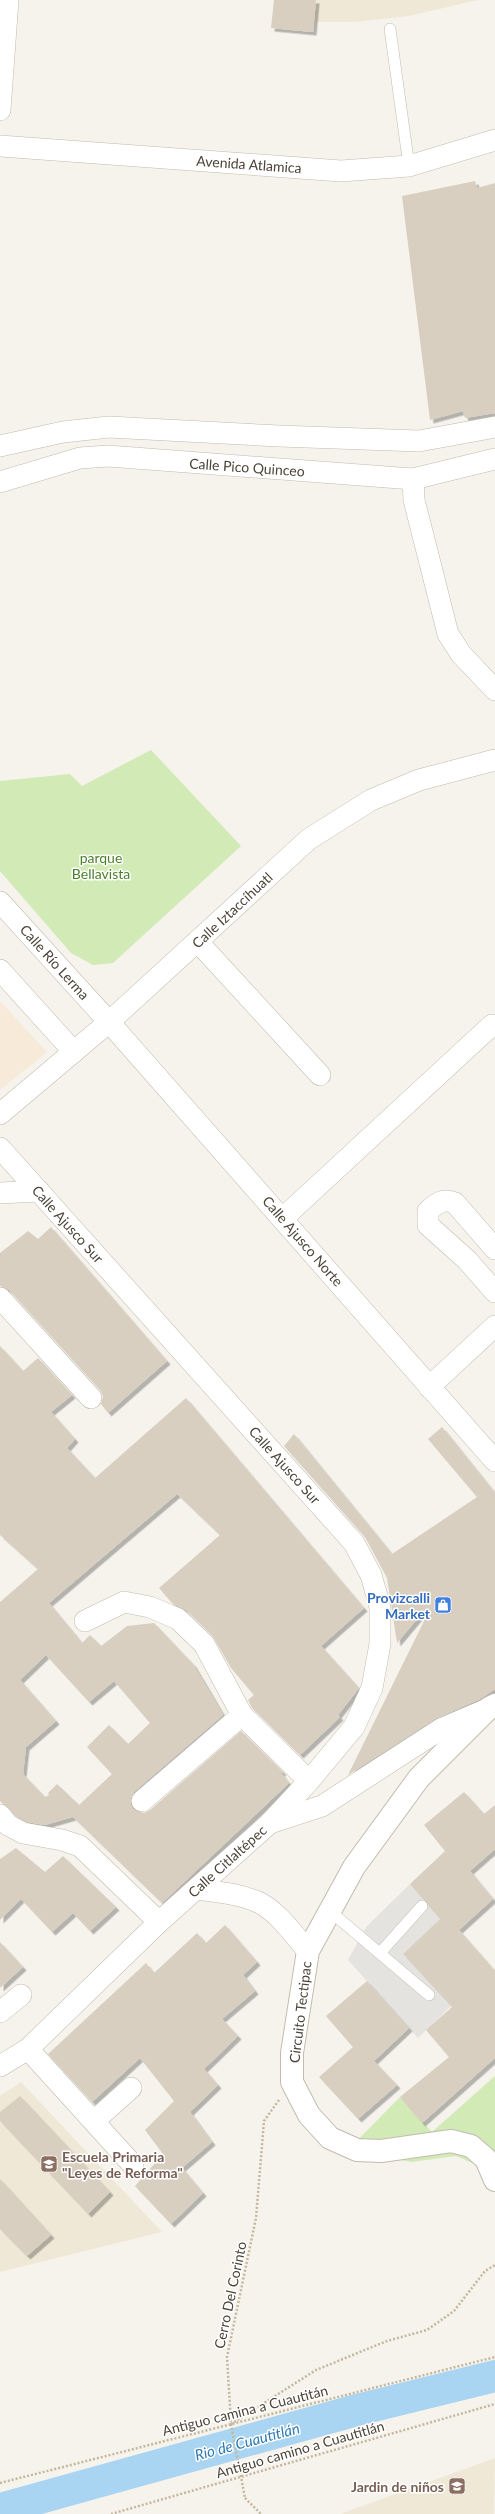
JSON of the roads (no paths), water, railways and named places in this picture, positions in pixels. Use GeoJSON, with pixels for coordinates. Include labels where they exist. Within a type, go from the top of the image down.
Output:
{"type":"FeatureCollection","features":[{"type":"Feature","properties":{"kind":"street"},"geometry":{"type":"LineString","coordinates":[[0,110],[8,0]]}},
{"type":"Feature","properties":{"kind":"street","name":"Avenida Atlamica"},"geometry":{"type":"LineString","coordinates":[[0,146],[341,171],[409,166],[495,140]]}},
{"type":"Feature","properties":{"kind":"street"},"geometry":{"type":"LineString","coordinates":[[0,446],[63,432],[109,427],[279,436],[419,441],[495,427]]}},
{"type":"Feature","properties":{"kind":"street"},"geometry":{"type":"LineString","coordinates":[[275,469],[279,436]]}},
{"type":"Feature","properties":{"kind":"street","name":"Calle Pico Quinceo"},"geometry":{"type":"LineString","coordinates":[[0,482],[80,458],[108,456],[413,480],[495,459]]}},
{"type":"Feature","properties":{"kind":"street"},"geometry":{"type":"LineString","coordinates":[[413,480],[414,500],[448,634],[460,654],[495,690]]}},
{"type":"Feature","properties":{"kind":"street","name":"Calle Iztaccíhuatl"},"geometry":{"type":"LineString","coordinates":[[0,1114],[109,1022],[310,838],[371,800],[418,780],[493,763]]}},
{"type":"Feature","properties":{"kind":"street","name":"Calle Río Lerma"},"geometry":{"type":"LineString","coordinates":[[0,902],[109,1022]]}},
{"type":"Feature","properties":{"kind":"street"},"geometry":{"type":"LineString","coordinates":[[198,942],[320,1075]]}},
{"type":"Feature","properties":{"kind":"street"},"geometry":{"type":"LineString","coordinates":[[0,970],[74,1052]]}},
{"type":"Feature","properties":{"kind":"street","name":"Calle Ajusco Norte"},"geometry":{"type":"LineString","coordinates":[[109,1022],[283,1218],[495,1461]]}},
{"type":"Feature","properties":{"kind":"street"},"geometry":{"type":"LineString","coordinates":[[283,1218],[492,1025]]}},
{"type":"Feature","properties":{"kind":"street","name":"Calle Ajusco Sur"},"geometry":{"type":"LineString","coordinates":[[0,1148],[354,1543],[371,1575],[380,1607],[380,1644],[372,1688],[354,1727],[309,1782],[270,1823]]}},
{"type":"Feature","properties":{"kind":"street"},"geometry":{"type":"LineString","coordinates":[[0,1192],[39,1191]]}},
{"type":"Feature","properties":{"kind":"street"},"geometry":{"type":"LineString","coordinates":[[495,1249],[455,1203],[448,1200],[440,1201],[428,1211],[428,1225],[466,1260],[495,1292]]}},
{"type":"Feature","properties":{"kind":"street"},"geometry":{"type":"LineString","coordinates":[[3,1309],[91,1398]]}},
{"type":"Feature","properties":{"kind":"street"},"geometry":{"type":"LineString","coordinates":[[429,1387],[495,1326]]}},
{"type":"Feature","properties":{"kind":"street"},"geometry":{"type":"LineString","coordinates":[[85,1621],[124,1602],[150,1607],[178,1619],[204,1644],[242,1714],[309,1782]]}},
{"type":"Feature","properties":{"kind":"street"},"geometry":{"type":"LineString","coordinates":[[197,1889],[234,1895],[261,1903],[282,1922],[308,1951],[331,1912],[354,1867],[419,1778],[492,1707]]}},
{"type":"Feature","properties":{"kind":"street","name":"Calle Citlaltépec"},"geometry":{"type":"LineString","coordinates":[[0,2066],[28,2049],[159,1922],[270,1823],[322,1806],[441,1729],[492,1707]]}},
{"type":"Feature","properties":{"kind":"street"},"geometry":{"type":"LineString","coordinates":[[142,1801],[242,1714]]}},
{"type":"Feature","properties":{"kind":"street"},"geometry":{"type":"LineString","coordinates":[[0,1815],[8,1825],[23,1833],[62,1840],[80,1846],[159,1922]]}},
{"type":"Feature","properties":{"kind":"street"},"geometry":{"type":"LineString","coordinates":[[223,1865],[234,1895]]}},
{"type":"Feature","properties":{"kind":"street","name":"Circuito Tectipac"},"geometry":{"type":"LineString","coordinates":[[308,1951],[292,2053],[292,2082],[309,2115],[330,2138],[358,2150],[381,2151],[450,2141],[471,2146],[486,2159],[495,2180]]}},
{"type":"Feature","properties":{"kind":"street"},"geometry":{"type":"LineString","coordinates":[[0,2012],[21,1995]]}},
{"type":"Feature","properties":{"kind":"street"},"geometry":{"type":"LineString","coordinates":[[28,2049],[133,2165]]}},
{"type":"Feature","properties":{"kind":"street"},"geometry":{"type":"LineString","coordinates":[[94,2121],[131,2088]]}},
{"type":"Feature","properties":{"kind":"lane"},"geometry":{"type":"LineString","coordinates":[[390,29],[409,166]]}},
{"type":"Feature","properties":{"kind":"lane"},"geometry":{"type":"LineString","coordinates":[[380,1953],[422,1906]]}},
{"type":"Feature","properties":{"kind":"lane"},"geometry":{"type":"LineString","coordinates":[[331,1912],[429,1995]]}},
{"type":"Feature","properties":{"kind":"waterway","name":"Rio de Cuautitlán"},"geometry":{"type":"LineString","coordinates":[[0,2509],[357,2410],[495,2376]]}},
{"type":"Feature","properties":{"kind":"place","name":"Provizcalli Market"},"geometry":{"type":"Point","coordinates":[443,1605]}},
{"type":"Feature","properties":{"kind":"place","name":"Escuela Primaria \"Leyes de Reforma\""},"geometry":{"type":"Point","coordinates":[49,2164]}},
{"type":"Feature","properties":{"kind":"place","name":"Jardin de niños"},"geometry":{"type":"Point","coordinates":[457,2486]}},
{"type":"Feature","properties":{"kind":"park label","name":"parque Bellavista"},"geometry":{"type":"Point","coordinates":[101,866]}}]}
